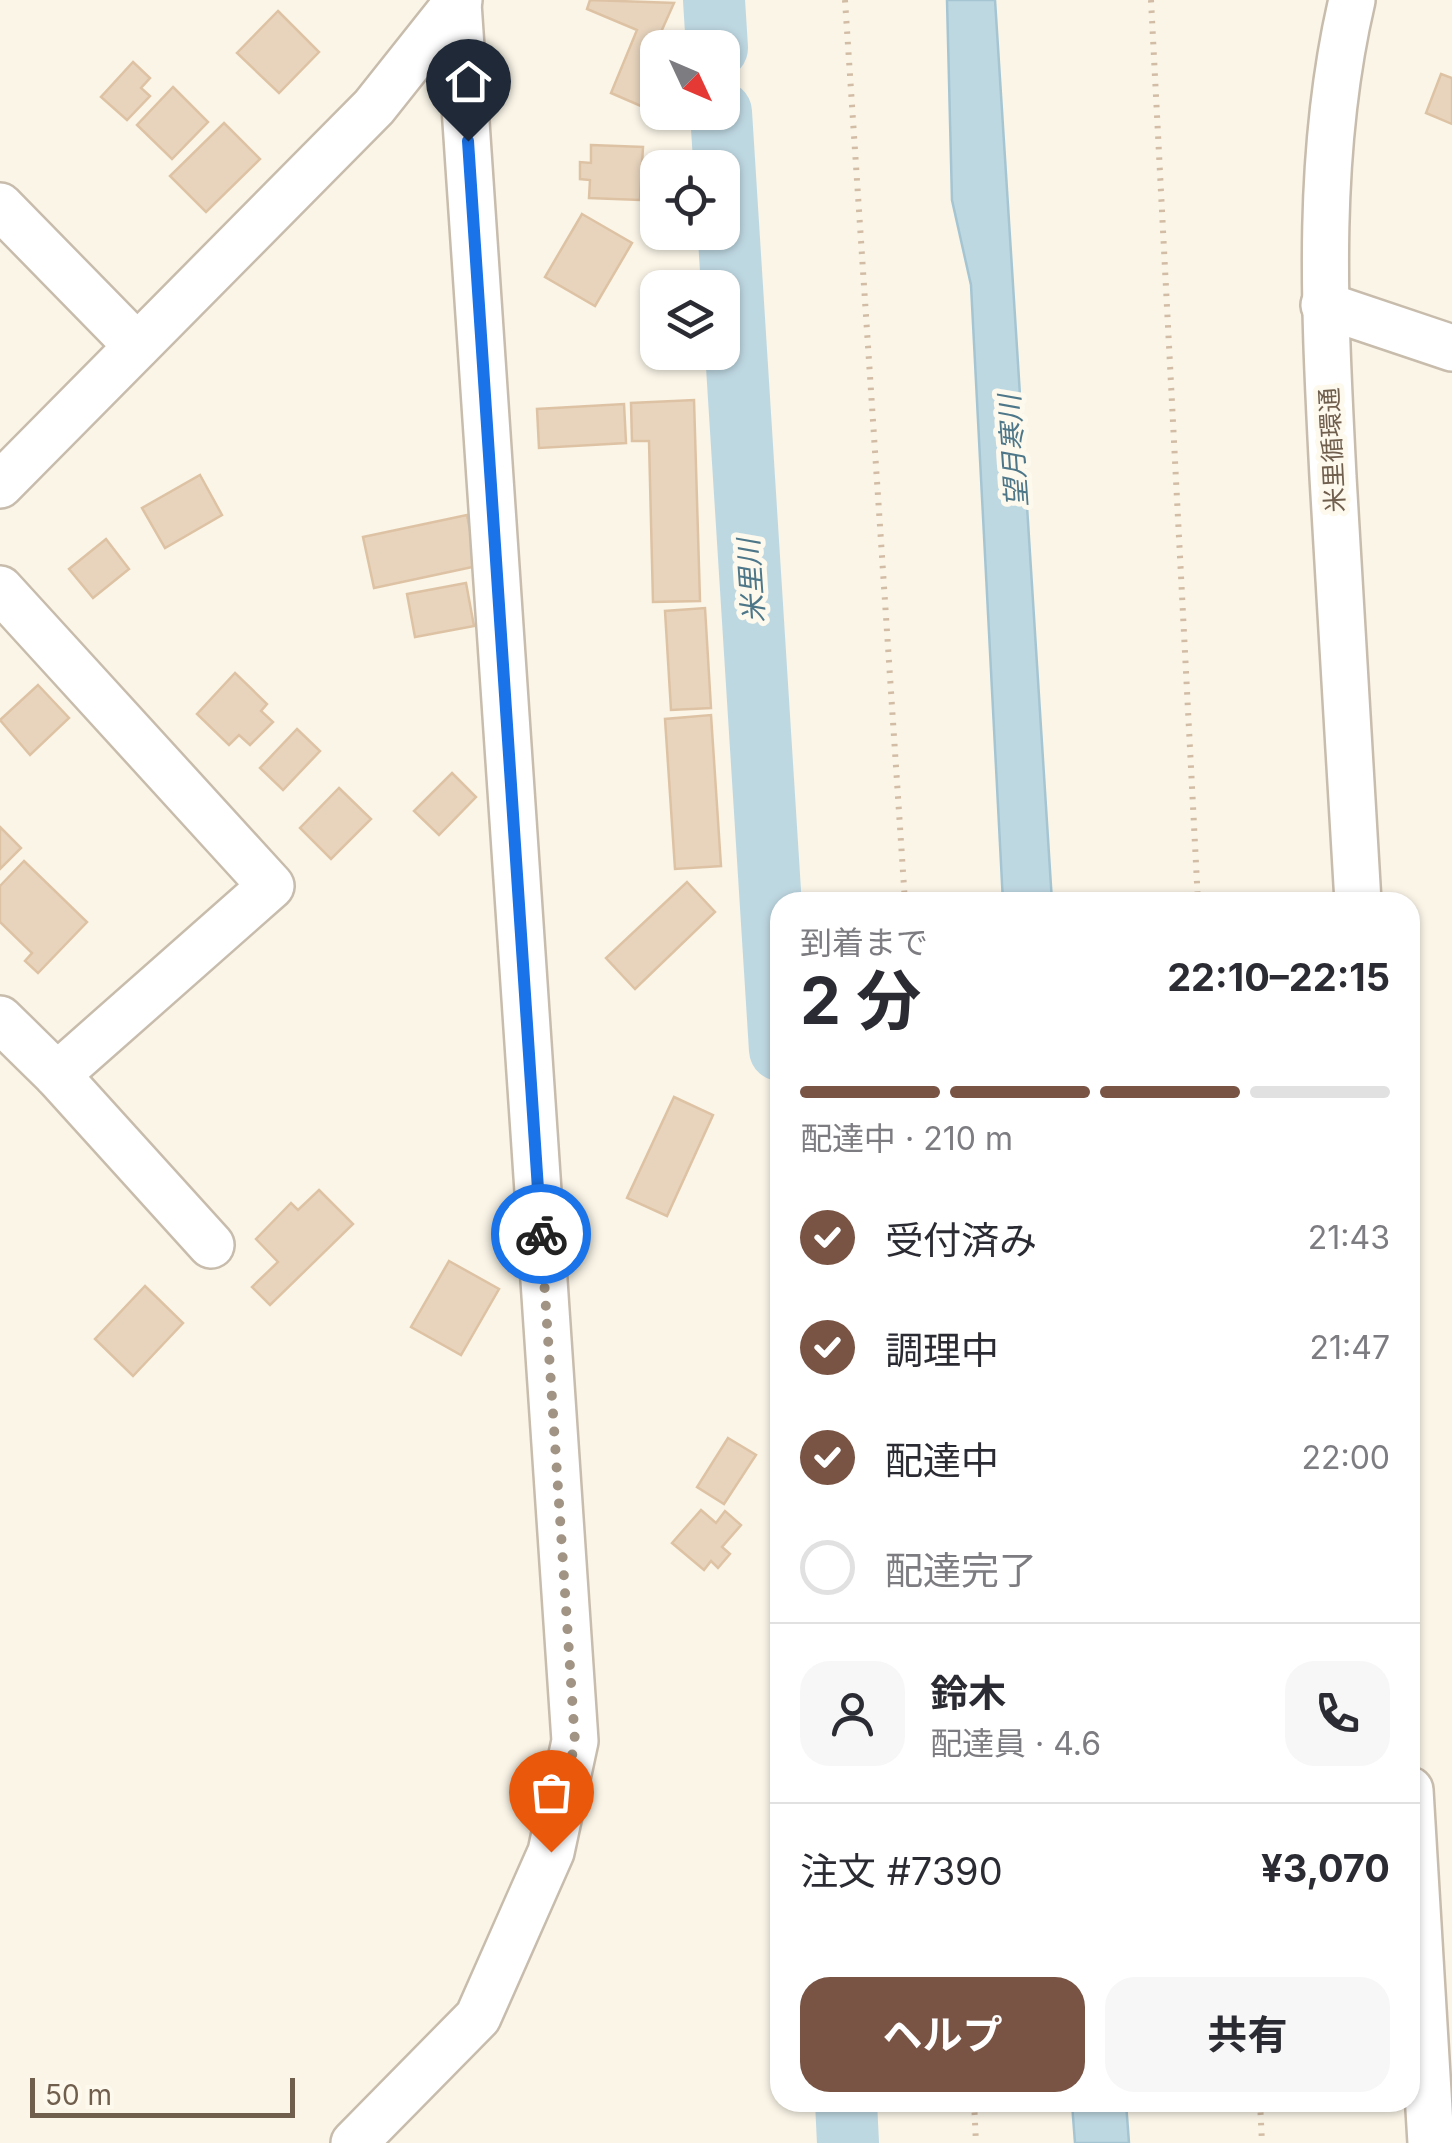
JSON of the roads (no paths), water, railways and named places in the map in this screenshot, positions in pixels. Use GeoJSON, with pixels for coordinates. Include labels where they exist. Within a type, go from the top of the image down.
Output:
{"type":"FeatureCollection","features":[{"type":"Feature","properties":{"kind":"street","name":"米里循環通"},"geometry":{"type":"LineString","coordinates":[[1352,0],[1338,64],[1325,188],[1324,305],[1357,892]]}},
{"type":"Feature","properties":{"kind":"street"},"geometry":{"type":"LineString","coordinates":[[0,484],[374,107],[459,1]]}},
{"type":"Feature","properties":{"kind":"street"},"geometry":{"type":"LineString","coordinates":[[354,2143],[478,2017],[551,1852],[575,1742],[459,1]]}},
{"type":"Feature","properties":{"kind":"street"},"geometry":{"type":"LineString","coordinates":[[0,206],[137,346]]}},
{"type":"Feature","properties":{"kind":"street"},"geometry":{"type":"LineString","coordinates":[[1324,305],[1452,348]]}},
{"type":"Feature","properties":{"kind":"street"},"geometry":{"type":"LineString","coordinates":[[0,589],[271,886],[57,1075]]}},
{"type":"Feature","properties":{"kind":"street"},"geometry":{"type":"LineString","coordinates":[[0,1019],[57,1075],[211,1245]]}},
{"type":"Feature","properties":{"kind":"street"},"geometry":{"type":"LineString","coordinates":[[1420,1958],[1431,2143]]}},
{"type":"Feature","properties":{"kind":"water","name":"望月寒川"},"geometry":{"type":"Polygon","coordinates":[[[947,0],[995,0],[1051,892],[1002,892],[971,285],[952,200],[947,0]]]}},
{"type":"Feature","properties":{"kind":"water"},"geometry":{"type":"Polygon","coordinates":[[[1073,2112],[1127,2112],[1129,2143],[1075,2143],[1073,2112]]]}},
{"type":"Feature","properties":{"kind":"waterway","name":"米里川"},"geometry":{"type":"LineString","coordinates":[[714,0],[716,30]]}},
{"type":"Feature","properties":{"kind":"waterway","name":"米里川"},"geometry":{"type":"LineString","coordinates":[[722,130],[770,892]]}},
{"type":"Feature","properties":{"kind":"waterway","name":"米里川"},"geometry":{"type":"LineString","coordinates":[[846,2112],[848,2143]]}}]}
